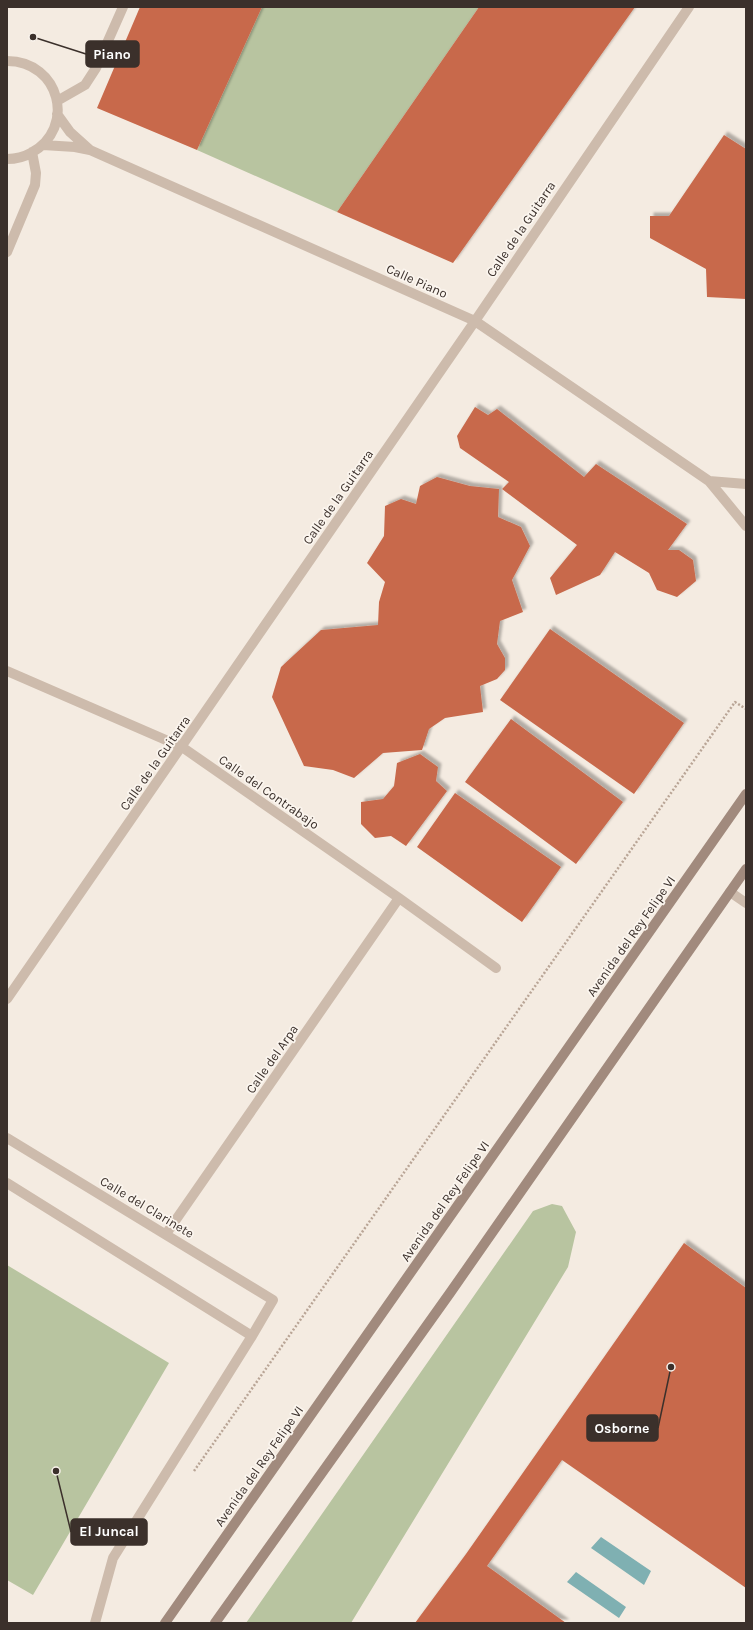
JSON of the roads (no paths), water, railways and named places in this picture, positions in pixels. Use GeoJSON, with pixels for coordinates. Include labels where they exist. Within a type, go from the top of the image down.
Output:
{"type":"FeatureCollection","features":[{"type":"Feature","properties":{"kind":"main road","name":"Avenida del Rey Felipe VI"},"geometry":{"type":"LineString","coordinates":[[165,1623],[746,794]]}},
{"type":"Feature","properties":{"kind":"main road"},"geometry":{"type":"LineString","coordinates":[[215,1623],[455,1287],[746,869]]}},
{"type":"Feature","properties":{"kind":"street"},"geometry":{"type":"LineString","coordinates":[[57,102],[85,85],[96,68],[123,7]]}},
{"type":"Feature","properties":{"kind":"street","name":"Calle de la Guitarra"},"geometry":{"type":"LineString","coordinates":[[7,999],[475,321],[689,7]]}},
{"type":"Feature","properties":{"kind":"street"},"geometry":{"type":"LineString","coordinates":[[7,61],[17,61],[32,66],[46,76],[54,90],[57,102],[57,122],[50,137],[43,145],[25,156],[7,159]]}},
{"type":"Feature","properties":{"kind":"street","name":"Calle Piano"},"geometry":{"type":"LineString","coordinates":[[57,114],[70,132],[90,150]]}},
{"type":"Feature","properties":{"kind":"street","name":"Calle Piano"},"geometry":{"type":"LineString","coordinates":[[43,145],[90,150],[475,321],[709,481]]}},
{"type":"Feature","properties":{"kind":"street"},"geometry":{"type":"LineString","coordinates":[[7,252],[35,185],[36,173],[32,152]]}},
{"type":"Feature","properties":{"kind":"street"},"geometry":{"type":"LineString","coordinates":[[709,481],[746,484]]}},
{"type":"Feature","properties":{"kind":"street"},"geometry":{"type":"LineString","coordinates":[[709,481],[746,526]]}},
{"type":"Feature","properties":{"kind":"street","name":"Calle del Contrabajo"},"geometry":{"type":"LineString","coordinates":[[7,671],[182,747],[399,898],[496,968]]}},
{"type":"Feature","properties":{"kind":"street"},"geometry":{"type":"LineString","coordinates":[[730,892],[746,903]]}},
{"type":"Feature","properties":{"kind":"street","name":"Calle del Arpa"},"geometry":{"type":"LineString","coordinates":[[166,1234],[399,898]]}},
{"type":"Feature","properties":{"kind":"street","name":"Calle del Clarinete"},"geometry":{"type":"LineString","coordinates":[[7,1138],[273,1300],[252,1336]]}},
{"type":"Feature","properties":{"kind":"street"},"geometry":{"type":"LineString","coordinates":[[7,1183],[252,1336],[113,1558],[95,1623]]}},
{"type":"Feature","properties":{"kind":"water"},"geometry":{"type":"Polygon","coordinates":[[[601,1537],[651,1571],[644,1585],[591,1548],[601,1537]]]}},
{"type":"Feature","properties":{"kind":"water"},"geometry":{"type":"Polygon","coordinates":[[[576,1572],[626,1607],[619,1618],[567,1582],[576,1572]]]}},
{"type":"Feature","properties":{"kind":"place","name":"Piano"},"geometry":{"type":"Point","coordinates":[33,37]}},
{"type":"Feature","properties":{"kind":"place","name":"Osborne"},"geometry":{"type":"Point","coordinates":[671,1367]}},
{"type":"Feature","properties":{"kind":"place","name":"El Juncal"},"geometry":{"type":"Point","coordinates":[56,1471]}}]}
